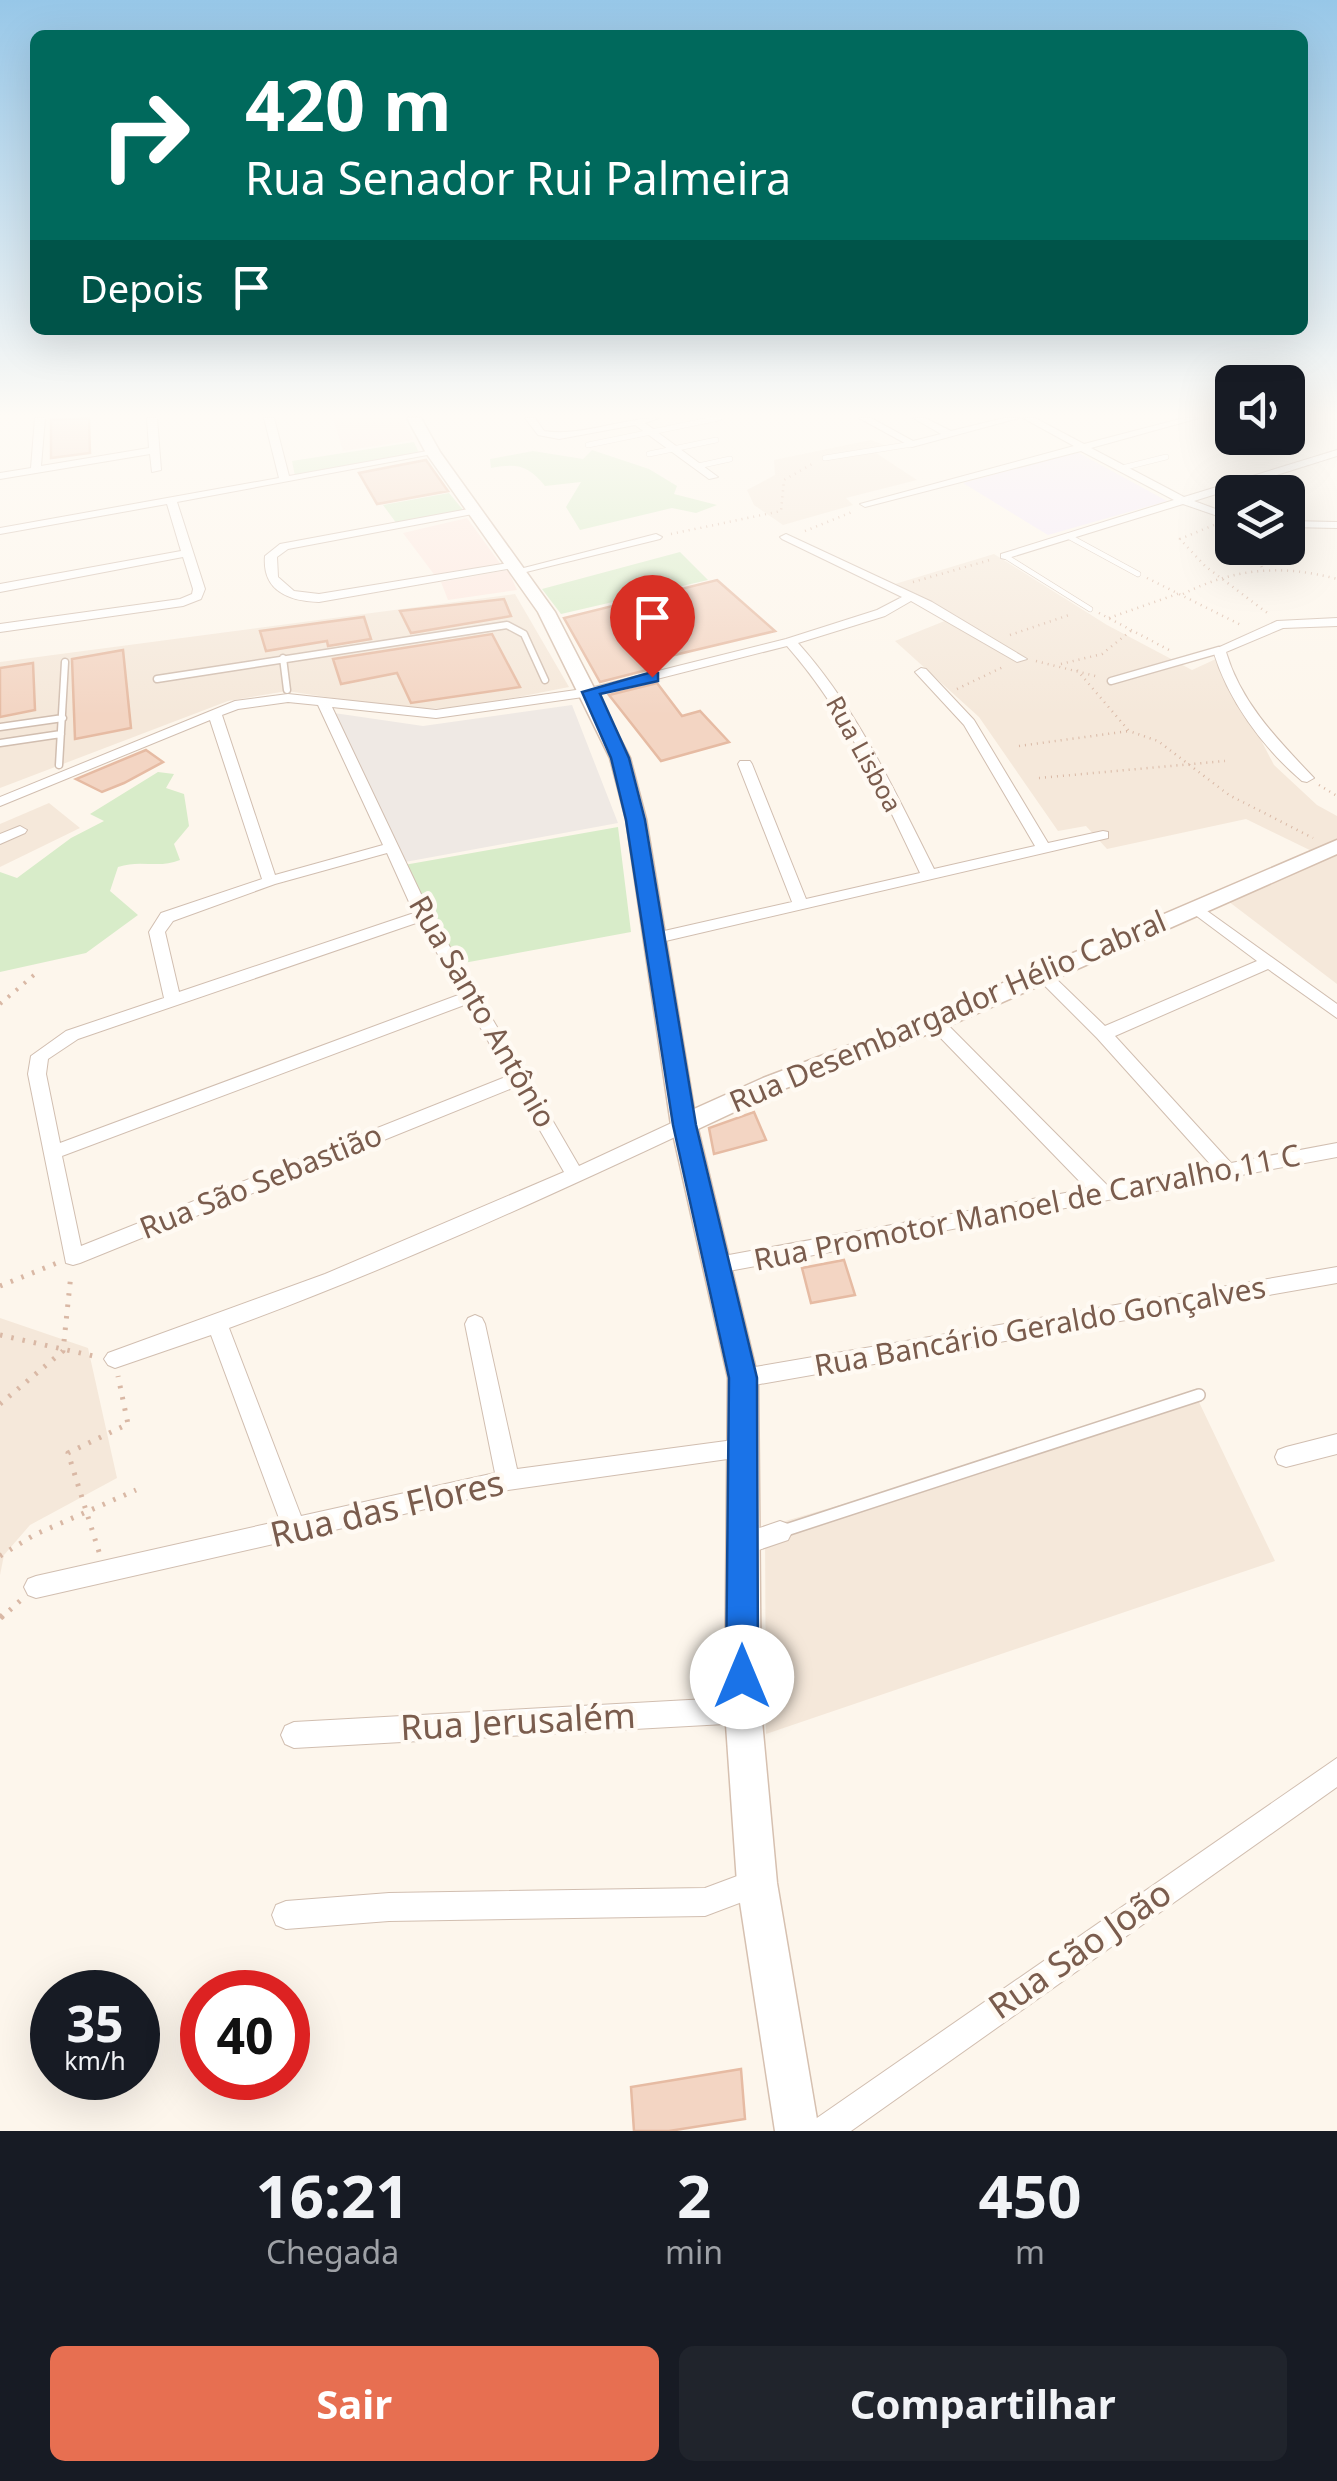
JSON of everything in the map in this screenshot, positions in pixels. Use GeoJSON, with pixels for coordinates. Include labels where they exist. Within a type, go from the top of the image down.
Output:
{"type":"FeatureCollection","features":[{"type":"Feature","properties":{"kind":"street"},"geometry":{"type":"LineString","coordinates":[[0,531],[75,517]]}},
{"type":"Feature","properties":{"kind":"street"},"geometry":{"type":"LineString","coordinates":[[0,628],[160,606],[197,596],[199,589],[176,517]]}},
{"type":"Feature","properties":{"kind":"street"},"geometry":{"type":"LineString","coordinates":[[439,517],[284,546],[275,550],[269,563],[282,592],[304,598],[516,568],[656,537]]}},
{"type":"Feature","properties":{"kind":"street"},"geometry":{"type":"LineString","coordinates":[[479,517],[516,568],[590,692],[620,758],[658,938],[684,1125],[743,1378],[742,1710],[757,1883],[797,2131]]}},
{"type":"Feature","properties":{"kind":"street"},"geometry":{"type":"LineString","coordinates":[[1005,556],[1126,517]]}},
{"type":"Feature","properties":{"kind":"street"},"geometry":{"type":"LineString","coordinates":[[1305,524],[1337,525]]}},
{"type":"Feature","properties":{"kind":"street"},"geometry":{"type":"LineString","coordinates":[[786,538],[910,597],[1022,659]]}},
{"type":"Feature","properties":{"kind":"street"},"geometry":{"type":"LineString","coordinates":[[0,588],[187,553]]}},
{"type":"Feature","properties":{"kind":"street"},"geometry":{"type":"LineString","coordinates":[[0,802],[58,772],[214,712],[262,699],[288,694],[324,702],[436,714],[590,692],[790,642],[871,617],[910,597]]}},
{"type":"Feature","properties":{"kind":"street"},"geometry":{"type":"LineString","coordinates":[[1306,778],[1292,767],[1252,713],[1219,650],[1282,624],[1337,622]]}},
{"type":"Feature","properties":{"kind":"street","name":"Rua Lisboa"},"geometry":{"type":"LineString","coordinates":[[790,642],[809,662],[867,750],[928,873]]}},
{"type":"Feature","properties":{"kind":"street"},"geometry":{"type":"LineString","coordinates":[[920,672],[969,723],[1043,847]]}},
{"type":"Feature","properties":{"kind":"street","name":"Rua Santo Antônio"},"geometry":{"type":"LineString","coordinates":[[324,702],[422,915],[522,1077],[576,1176]]}},
{"type":"Feature","properties":{"kind":"street"},"geometry":{"type":"LineString","coordinates":[[214,712],[270,881]]}},
{"type":"Feature","properties":{"kind":"street"},"geometry":{"type":"LineString","coordinates":[[745,764],[800,904]]}},
{"type":"Feature","properties":{"kind":"street"},"geometry":{"type":"LineString","coordinates":[[0,840],[20,830]]}},
{"type":"Feature","properties":{"kind":"street"},"geometry":{"type":"LineString","coordinates":[[658,938],[1103,835]]}},
{"type":"Feature","properties":{"kind":"street","name":"Rua Desembargador Hélio Cabral"},"geometry":{"type":"LineString","coordinates":[[115,1359],[218,1326],[576,1176],[772,1084],[935,1022],[1196,908],[1326,843]]}},
{"type":"Feature","properties":{"kind":"street"},"geometry":{"type":"LineString","coordinates":[[173,1002],[158,932],[167,917],[270,881],[390,848]]}},
{"type":"Feature","properties":{"kind":"street"},"geometry":{"type":"LineString","coordinates":[[1196,908],[1337,1012]]}},
{"type":"Feature","properties":{"kind":"street"},"geometry":{"type":"LineString","coordinates":[[73,1257],[37,1064],[40,1056],[59,1040],[422,915]]}},
{"type":"Feature","properties":{"kind":"street"},"geometry":{"type":"LineString","coordinates":[[1103,1034],[1269,962]]}},
{"type":"Feature","properties":{"kind":"street"},"geometry":{"type":"LineString","coordinates":[[1042,975],[1103,1034],[1226,1170]]}},
{"type":"Feature","properties":{"kind":"street"},"geometry":{"type":"LineString","coordinates":[[54,1152],[474,996]]}},
{"type":"Feature","properties":{"kind":"street"},"geometry":{"type":"LineString","coordinates":[[935,1022],[1102,1192]]}},
{"type":"Feature","properties":{"kind":"street","name":"Rua São Sebastião"},"geometry":{"type":"LineString","coordinates":[[73,1257],[522,1077]]}},
{"type":"Feature","properties":{"kind":"street","name":"Rua Promotor Manoel de Carvalho,11 C"},"geometry":{"type":"LineString","coordinates":[[718,1265],[1337,1150]]}},
{"type":"Feature","properties":{"kind":"street","name":"Rua Bancário Geraldo Gonçalves"},"geometry":{"type":"LineString","coordinates":[[743,1378],[1337,1275]]}},
{"type":"Feature","properties":{"kind":"street"},"geometry":{"type":"LineString","coordinates":[[475,1324],[508,1480]]}},
{"type":"Feature","properties":{"kind":"street"},"geometry":{"type":"LineString","coordinates":[[218,1326],[296,1531]]}},
{"type":"Feature","properties":{"kind":"street"},"geometry":{"type":"LineString","coordinates":[[1286,1457],[1337,1444]]}},
{"type":"Feature","properties":{"kind":"street","name":"Rua das Flores"},"geometry":{"type":"LineString","coordinates":[[36,1587],[508,1480],[740,1449]]}},
{"type":"Feature","properties":{"kind":"street"},"geometry":{"type":"LineString","coordinates":[[741,1545],[780,1532]]}},
{"type":"Feature","properties":{"kind":"street","name":"Rua Jerusalém"},"geometry":{"type":"LineString","coordinates":[[294,1735],[742,1710]]}},
{"type":"Feature","properties":{"kind":"street","name":"Rua São João"},"geometry":{"type":"LineString","coordinates":[[825,2131],[1337,1771]]}},
{"type":"Feature","properties":{"kind":"street"},"geometry":{"type":"LineString","coordinates":[[286,1916],[389,1907],[705,1902],[757,1883]]}},
{"type":"Feature","properties":{"kind":"lane"},"geometry":{"type":"LineString","coordinates":[[1068,536],[1138,574]]}},
{"type":"Feature","properties":{"kind":"lane"},"geometry":{"type":"LineString","coordinates":[[1005,556],[1090,609]]}},
{"type":"Feature","properties":{"kind":"lane"},"geometry":{"type":"LineString","coordinates":[[157,679],[506,626],[524,634],[545,680]]}},
{"type":"Feature","properties":{"kind":"lane"},"geometry":{"type":"LineString","coordinates":[[1111,681],[1219,650]]}},
{"type":"Feature","properties":{"kind":"lane"},"geometry":{"type":"LineString","coordinates":[[283,658],[288,694]]}},
{"type":"Feature","properties":{"kind":"lane"},"geometry":{"type":"LineString","coordinates":[[58,772],[65,662]]}},
{"type":"Feature","properties":{"kind":"lane"},"geometry":{"type":"LineString","coordinates":[[0,727],[63,718]]}},
{"type":"Feature","properties":{"kind":"lane"},"geometry":{"type":"LineString","coordinates":[[0,743],[61,734]]}},
{"type":"Feature","properties":{"kind":"lane"},"geometry":{"type":"LineString","coordinates":[[780,1532],[1198,1395]]}},
{"type":"Feature","properties":{"kind":"path"},"geometry":{"type":"LineString","coordinates":[[656,537],[751,517]]}},
{"type":"Feature","properties":{"kind":"path"},"geometry":{"type":"LineString","coordinates":[[786,538],[840,517]]}},
{"type":"Feature","properties":{"kind":"path"},"geometry":{"type":"LineString","coordinates":[[1215,525],[1180,537],[1217,576],[1282,624]]}},
{"type":"Feature","properties":{"kind":"path"},"geometry":{"type":"LineString","coordinates":[[893,589],[1005,556]]}},
{"type":"Feature","properties":{"kind":"path"},"geometry":{"type":"LineString","coordinates":[[1108,618],[1182,593],[1217,576],[1262,568],[1289,567],[1337,579]]}},
{"type":"Feature","properties":{"kind":"path"},"geometry":{"type":"LineString","coordinates":[[1138,574],[1256,633]]}},
{"type":"Feature","properties":{"kind":"path"},"geometry":{"type":"LineString","coordinates":[[991,641],[1090,609],[1187,662]]}},
{"type":"Feature","properties":{"kind":"path"},"geometry":{"type":"LineString","coordinates":[[1059,664],[1102,654],[1132,630]]}},
{"type":"Feature","properties":{"kind":"path"},"geometry":{"type":"LineString","coordinates":[[944,695],[1022,659],[1059,664],[1111,681]]}},
{"type":"Feature","properties":{"kind":"path"},"geometry":{"type":"LineString","coordinates":[[1077,670],[1129,731]]}},
{"type":"Feature","properties":{"kind":"path"},"geometry":{"type":"LineString","coordinates":[[1019,746],[1129,731],[1158,741],[1229,796],[1326,843]]}},
{"type":"Feature","properties":{"kind":"path"},"geometry":{"type":"LineString","coordinates":[[1040,778],[1225,761]]}},
{"type":"Feature","properties":{"kind":"path"},"geometry":{"type":"LineString","coordinates":[[0,1004],[34,974]]}},
{"type":"Feature","properties":{"kind":"path"},"geometry":{"type":"LineString","coordinates":[[0,1286],[73,1257],[63,1352],[0,1404]]}},
{"type":"Feature","properties":{"kind":"path"},"geometry":{"type":"LineString","coordinates":[[0,1335],[63,1352],[115,1359],[128,1424],[68,1453],[106,1572]]}},
{"type":"Feature","properties":{"kind":"path"},"geometry":{"type":"LineString","coordinates":[[0,1556],[136,1490]]}},
{"type":"Feature","properties":{"kind":"path"},"geometry":{"type":"LineString","coordinates":[[0,1618],[36,1587]]}},
{"type":"Feature","properties":{"kind":"shaded area"},"geometry":{"type":"Polygon","coordinates":[[[772,517],[809,517],[783,525],[772,517]]]}},
{"type":"Feature","properties":{"kind":"shaded area"},"geometry":{"type":"Polygon","coordinates":[[[1019,517],[1109,517],[1048,535],[1019,517]]]}},
{"type":"Feature","properties":{"kind":"shaded area"},"geometry":{"type":"Polygon","coordinates":[[[467,518],[502,566],[436,577],[403,533],[467,518]]]}},
{"type":"Feature","properties":{"kind":"shaded area"},"geometry":{"type":"Polygon","coordinates":[[[994,554],[1107,625],[1192,670],[1218,658],[1274,765],[1317,805],[1337,816],[1337,984],[1224,898],[1322,856],[1246,819],[1107,849],[1086,826],[1058,831],[979,717],[895,641],[957,616],[895,584],[994,554]]]}},
{"type":"Feature","properties":{"kind":"shaded area"},"geometry":{"type":"Polygon","coordinates":[[[508,570],[517,590],[448,600],[441,582],[508,570]]]}},
{"type":"Feature","properties":{"kind":"shaded area"},"geometry":{"type":"Polygon","coordinates":[[[515,594],[569,687],[462,708],[404,709],[287,691],[228,701],[0,788],[0,662],[515,594]]]}},
{"type":"Feature","properties":{"kind":"shaded area"},"geometry":{"type":"Polygon","coordinates":[[[572,705],[618,823],[405,862],[334,713],[423,726],[572,705]]]}},
{"type":"Feature","properties":{"kind":"shaded area"},"geometry":{"type":"Polygon","coordinates":[[[49,803],[80,828],[0,867],[0,824],[49,803]]]}},
{"type":"Feature","properties":{"kind":"shaded area"},"geometry":{"type":"Polygon","coordinates":[[[0,1318],[88,1348],[117,1478],[30,1525],[4,1555],[0,1575],[0,1318]]]}},
{"type":"Feature","properties":{"kind":"shaded area"},"geometry":{"type":"Polygon","coordinates":[[[1198,1400],[1275,1561],[766,1734],[765,1527],[1198,1400]]]}},
{"type":"Feature","properties":{"kind":"green space"},"geometry":{"type":"Polygon","coordinates":[[[392,517],[431,517],[397,524],[392,517]]]}},
{"type":"Feature","properties":{"kind":"green space"},"geometry":{"type":"Polygon","coordinates":[[[572,517],[632,517],[580,530],[572,517]]]}},
{"type":"Feature","properties":{"kind":"green space"},"geometry":{"type":"Polygon","coordinates":[[[680,552],[708,580],[561,614],[542,589],[680,552]]]}},
{"type":"Feature","properties":{"kind":"green space"},"geometry":{"type":"Polygon","coordinates":[[[158,772],[174,774],[166,788],[184,794],[189,826],[174,844],[180,860],[118,867],[110,891],[138,915],[86,953],[0,972],[0,872],[17,878],[71,838],[104,821],[90,814],[158,772]]]}},
{"type":"Feature","properties":{"kind":"green space"},"geometry":{"type":"Polygon","coordinates":[[[618,827],[631,932],[458,964],[404,865],[618,827]]]}},
{"type":"Feature","properties":{"kind":"building"},"geometry":{"type":"Polygon","coordinates":[[[717,580],[775,631],[641,663],[647,670],[600,682],[564,618],[717,580]]]}},
{"type":"Feature","properties":{"kind":"building"},"geometry":{"type":"Polygon","coordinates":[[[504,599],[511,616],[411,633],[400,611],[504,599]]]}},
{"type":"Feature","properties":{"kind":"building"},"geometry":{"type":"Polygon","coordinates":[[[364,617],[371,639],[328,646],[327,641],[266,651],[260,631],[364,617]]]}},
{"type":"Feature","properties":{"kind":"building"},"geometry":{"type":"Polygon","coordinates":[[[492,634],[520,687],[411,703],[397,673],[341,684],[333,659],[492,634]]]}},
{"type":"Feature","properties":{"kind":"building"},"geometry":{"type":"Polygon","coordinates":[[[123,650],[131,728],[75,739],[72,659],[123,650]]]}},
{"type":"Feature","properties":{"kind":"building"},"geometry":{"type":"Polygon","coordinates":[[[33,663],[35,710],[0,717],[0,668],[33,663]]]}},
{"type":"Feature","properties":{"kind":"building"},"geometry":{"type":"Polygon","coordinates":[[[657,683],[682,716],[700,711],[729,742],[661,761],[609,695],[657,683]]]}},
{"type":"Feature","properties":{"kind":"building"},"geometry":{"type":"Polygon","coordinates":[[[146,750],[163,762],[124,783],[102,792],[76,779],[146,750]]]}},
{"type":"Feature","properties":{"kind":"building"},"geometry":{"type":"Polygon","coordinates":[[[754,1112],[766,1140],[714,1154],[709,1128],[754,1112]]]}},
{"type":"Feature","properties":{"kind":"building"},"geometry":{"type":"Polygon","coordinates":[[[844,1260],[855,1295],[811,1303],[802,1268],[844,1260]]]}},
{"type":"Feature","properties":{"kind":"building"},"geometry":{"type":"Polygon","coordinates":[[[741,2069],[745,2119],[669,2131],[634,2131],[631,2087],[741,2069]]]}},
{"type":"Feature","properties":{"kind":"route"},"geometry":{"type":"LineString","coordinates":[[652,677],[590,692],[620,758],[636,820],[658,938],[684,1125],[743,1378],[742,1677]]}}]}
